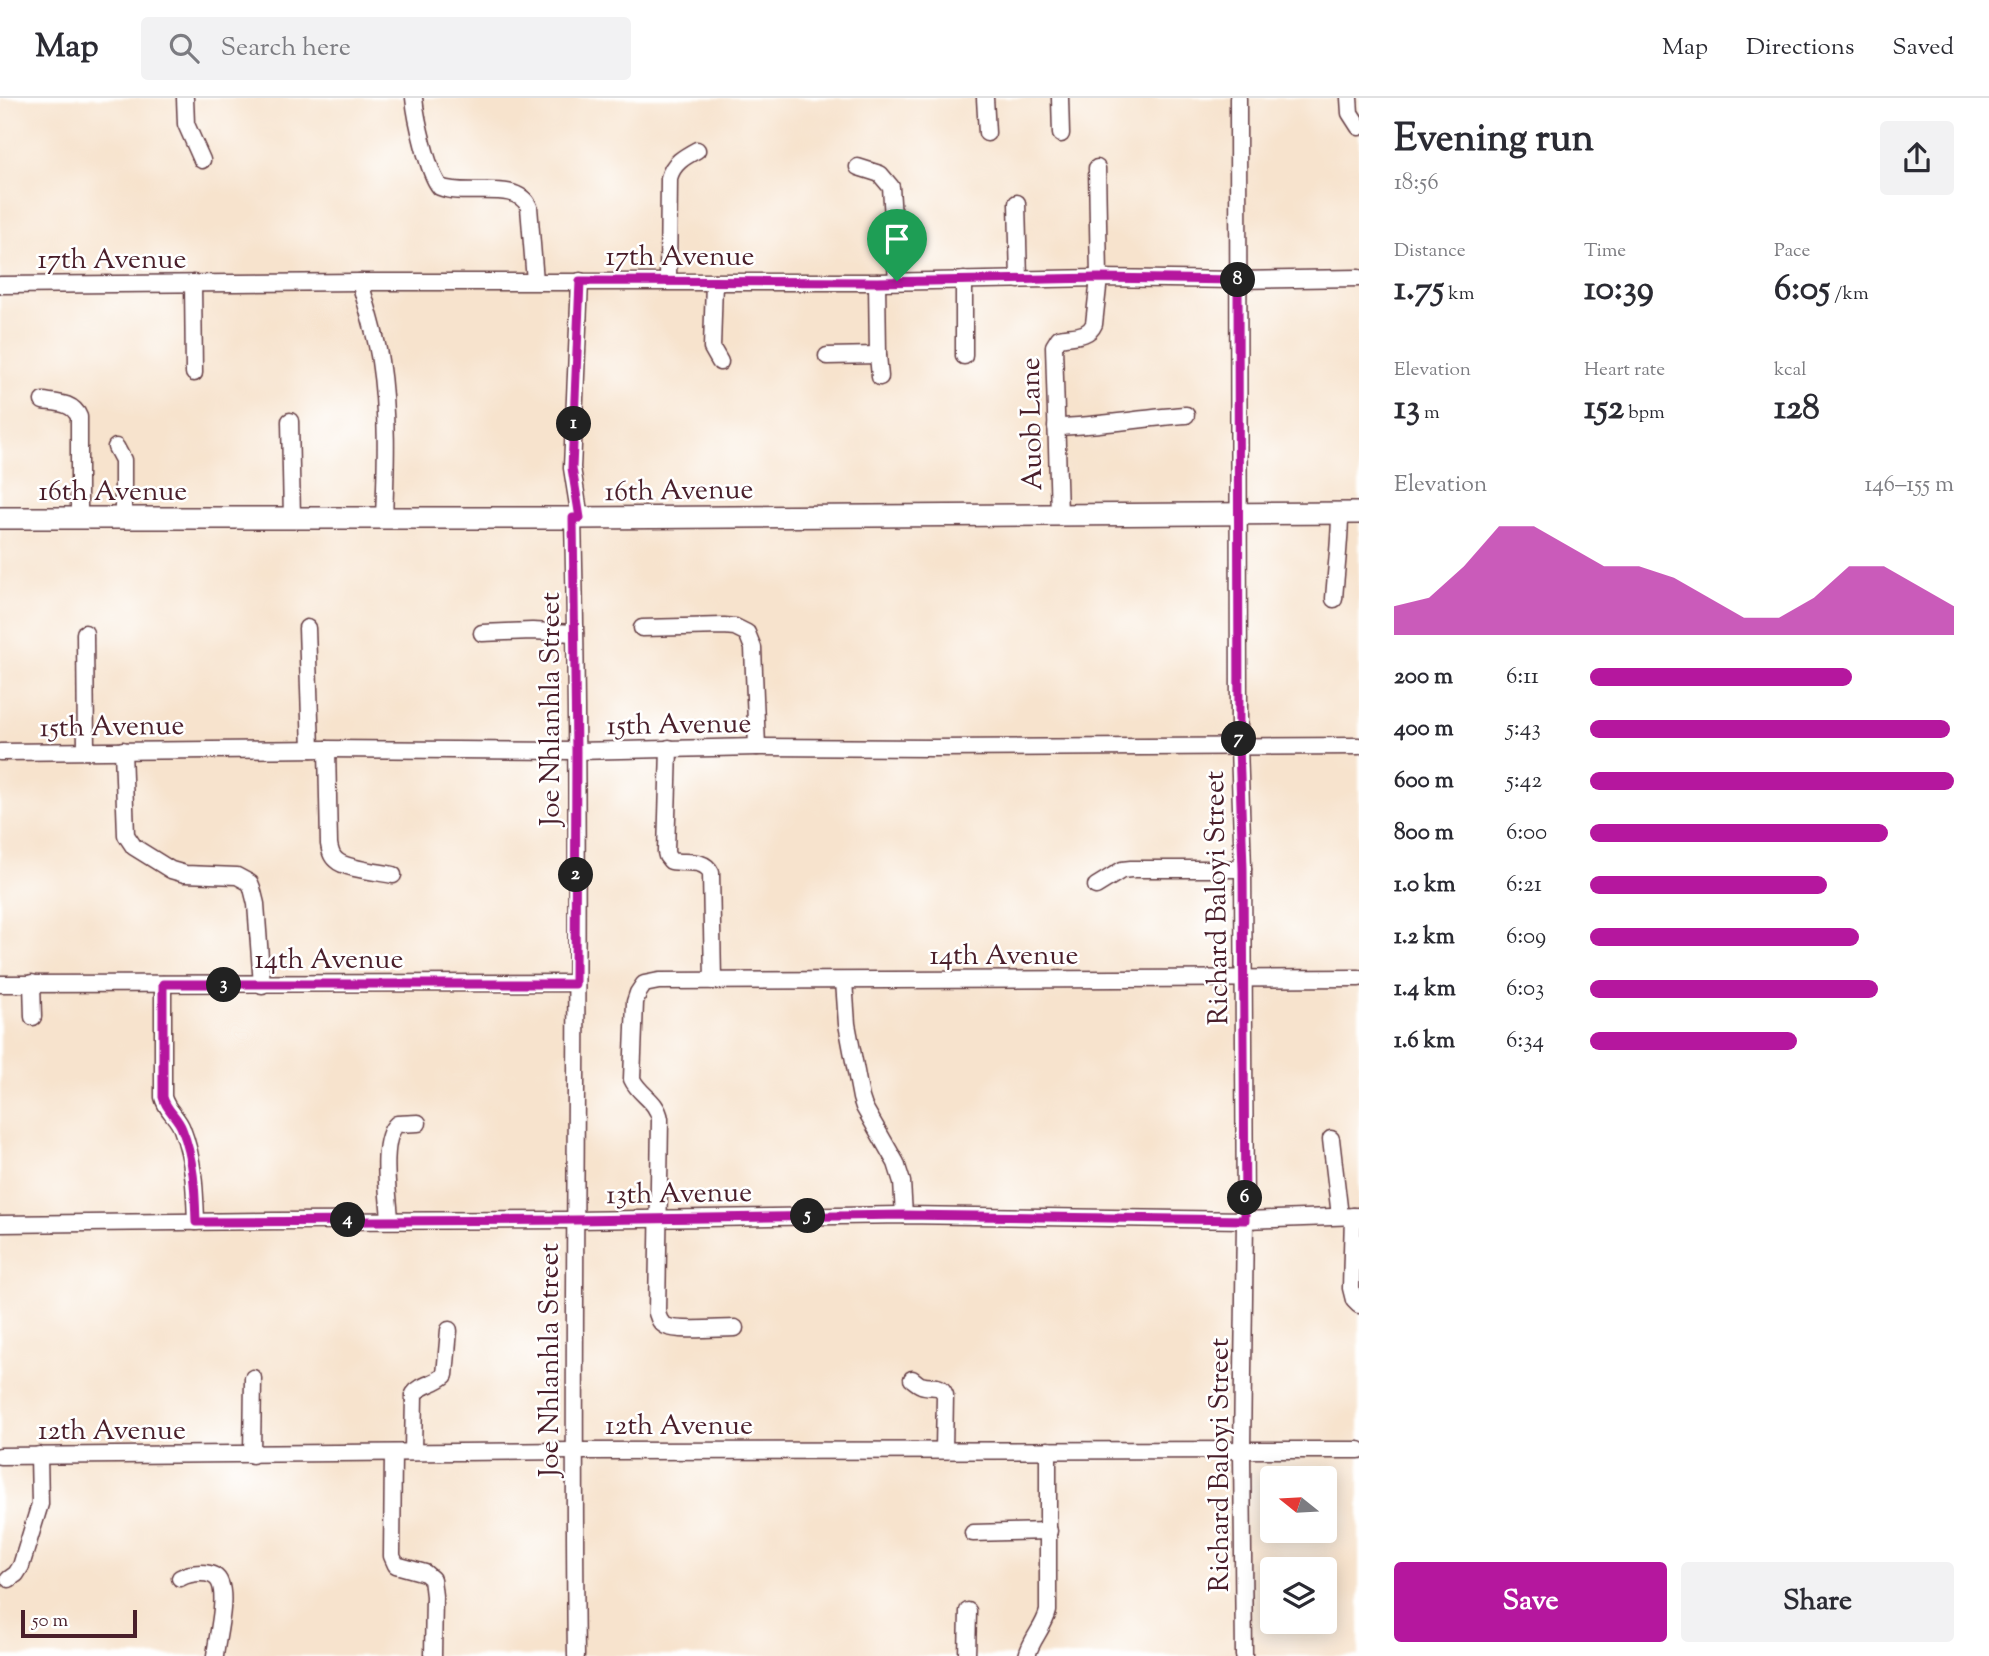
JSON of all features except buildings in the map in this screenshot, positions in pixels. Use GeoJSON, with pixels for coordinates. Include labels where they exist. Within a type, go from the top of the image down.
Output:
{"type":"FeatureCollection","features":[{"type":"Feature","properties":{"kind":"street"},"geometry":{"type":"LineString","coordinates":[[185,98],[187,124],[202,160]]}},
{"type":"Feature","properties":{"kind":"street"},"geometry":{"type":"LineString","coordinates":[[414,98],[426,151],[440,187],[458,191],[515,193],[525,200],[528,207],[535,281]]}},
{"type":"Feature","properties":{"kind":"street"},"geometry":{"type":"LineString","coordinates":[[985,98],[987,133]]}},
{"type":"Feature","properties":{"kind":"street"},"geometry":{"type":"LineString","coordinates":[[1060,98],[1061,134]]}},
{"type":"Feature","properties":{"kind":"street","name":"Richard Baloyi Street"},"geometry":{"type":"LineString","coordinates":[[1238,98],[1239,746],[1243,869],[1245,1220],[1242,1451],[1244,1656]]}},
{"type":"Feature","properties":{"kind":"street"},"geometry":{"type":"LineString","coordinates":[[1349,98],[1350,113],[1359,127]]}},
{"type":"Feature","properties":{"kind":"street"},"geometry":{"type":"LineString","coordinates":[[668,281],[667,187],[671,170],[682,158],[697,150]]}},
{"type":"Feature","properties":{"kind":"street"},"geometry":{"type":"LineString","coordinates":[[858,167],[880,174],[891,187],[897,281]]}},
{"type":"Feature","properties":{"kind":"street"},"geometry":{"type":"LineString","coordinates":[[1097,168],[1099,278]]}},
{"type":"Feature","properties":{"kind":"street"},"geometry":{"type":"LineString","coordinates":[[1017,203],[1019,280]]}},
{"type":"Feature","properties":{"kind":"street","name":"Auob Lane"},"geometry":{"type":"LineString","coordinates":[[1059,514],[1055,342],[1059,338],[1086,334],[1092,329],[1099,278]]}},
{"type":"Feature","properties":{"kind":"street","name":"17th Avenue"},"geometry":{"type":"LineString","coordinates":[[0,285],[1359,278]]}},
{"type":"Feature","properties":{"kind":"street"},"geometry":{"type":"LineString","coordinates":[[964,280],[964,356]]}},
{"type":"Feature","properties":{"kind":"street","name":"Joe Nhlanhla Street"},"geometry":{"type":"LineString","coordinates":[[576,1656],[573,1451],[577,518],[572,468],[580,281]]}},
{"type":"Feature","properties":{"kind":"street"},"geometry":{"type":"LineString","coordinates":[[360,282],[378,351],[384,397],[387,455],[384,518]]}},
{"type":"Feature","properties":{"kind":"street"},"geometry":{"type":"LineString","coordinates":[[714,282],[712,348],[720,362]]}},
{"type":"Feature","properties":{"kind":"street"},"geometry":{"type":"LineString","coordinates":[[877,282],[880,377]]}},
{"type":"Feature","properties":{"kind":"street"},"geometry":{"type":"LineString","coordinates":[[193,284],[194,373]]}},
{"type":"Feature","properties":{"kind":"street"},"geometry":{"type":"LineString","coordinates":[[827,356],[878,355]]}},
{"type":"Feature","properties":{"kind":"street"},"geometry":{"type":"LineString","coordinates":[[43,401],[71,407],[77,411],[79,417],[79,519]]}},
{"type":"Feature","properties":{"kind":"street"},"geometry":{"type":"LineString","coordinates":[[1056,427],[1186,415]]}},
{"type":"Feature","properties":{"kind":"street"},"geometry":{"type":"LineString","coordinates":[[289,421],[292,518]]}},
{"type":"Feature","properties":{"kind":"street"},"geometry":{"type":"LineString","coordinates":[[116,447],[123,460],[123,519]]}},
{"type":"Feature","properties":{"kind":"street"},"geometry":{"type":"LineString","coordinates":[[1334,599],[1336,560],[1350,513]]}},
{"type":"Feature","properties":{"kind":"street","name":"16th Avenue"},"geometry":{"type":"LineString","coordinates":[[0,517],[577,518],[1350,513]]}},
{"type":"Feature","properties":{"kind":"street"},"geometry":{"type":"LineString","coordinates":[[642,628],[724,626],[735,627],[747,633],[753,648],[757,747]]}},
{"type":"Feature","properties":{"kind":"street"},"geometry":{"type":"LineString","coordinates":[[307,628],[331,853],[344,865],[393,875]]}},
{"type":"Feature","properties":{"kind":"street"},"geometry":{"type":"LineString","coordinates":[[85,633],[86,751]]}},
{"type":"Feature","properties":{"kind":"street"},"geometry":{"type":"LineString","coordinates":[[482,633],[575,633]]}},
{"type":"Feature","properties":{"kind":"street","name":"15th Avenue"},"geometry":{"type":"LineString","coordinates":[[0,752],[1359,746]]}},
{"type":"Feature","properties":{"kind":"street"},"geometry":{"type":"LineString","coordinates":[[669,748],[666,852],[671,861],[701,863],[708,867],[711,873],[713,981]]}},
{"type":"Feature","properties":{"kind":"street"},"geometry":{"type":"LineString","coordinates":[[123,750],[126,835],[134,847],[175,872],[237,876],[250,883],[256,904],[261,985]]}},
{"type":"Feature","properties":{"kind":"street"},"geometry":{"type":"LineString","coordinates":[[1096,886],[1122,870],[1243,869]]}},
{"type":"Feature","properties":{"kind":"street","name":"14th Avenue"},"geometry":{"type":"LineString","coordinates":[[658,1218],[659,1111],[637,1089],[632,1079],[636,997],[641,988],[649,982],[1359,978]]}},
{"type":"Feature","properties":{"kind":"street"},"geometry":{"type":"LineString","coordinates":[[844,981],[846,1024],[861,1098],[896,1163],[904,1215]]}},
{"type":"Feature","properties":{"kind":"street"},"geometry":{"type":"LineString","coordinates":[[32,983],[33,1017]]}},
{"type":"Feature","properties":{"kind":"street","name":"14th Avenue"},"geometry":{"type":"LineString","coordinates":[[0,984],[575,984]]}},
{"type":"Feature","properties":{"kind":"street"},"geometry":{"type":"LineString","coordinates":[[163,984],[163,1097],[165,1105],[179,1121],[191,1159],[195,1178],[196,1222]]}},
{"type":"Feature","properties":{"kind":"street"},"geometry":{"type":"LineString","coordinates":[[390,1220],[386,1151],[390,1133],[397,1124],[418,1122]]}},
{"type":"Feature","properties":{"kind":"street"},"geometry":{"type":"LineString","coordinates":[[1331,1139],[1350,1216],[1351,1288],[1354,1300],[1359,1305]]}},
{"type":"Feature","properties":{"kind":"street","name":"13th Avenue"},"geometry":{"type":"LineString","coordinates":[[0,1224],[904,1215],[1245,1220],[1350,1216]]}},
{"type":"Feature","properties":{"kind":"street"},"geometry":{"type":"LineString","coordinates":[[658,1218],[659,1320],[677,1329],[735,1328]]}},
{"type":"Feature","properties":{"kind":"street"},"geometry":{"type":"LineString","coordinates":[[413,1452],[414,1394],[416,1390],[439,1381],[445,1375],[449,1330]]}},
{"type":"Feature","properties":{"kind":"street"},"geometry":{"type":"LineString","coordinates":[[252,1454],[253,1378]]}},
{"type":"Feature","properties":{"kind":"street"},"geometry":{"type":"LineString","coordinates":[[912,1379],[920,1385],[938,1386],[943,1390],[944,1450]]}},
{"type":"Feature","properties":{"kind":"street"},"geometry":{"type":"LineString","coordinates":[[1027,1656],[1048,1611],[1048,1450]]}},
{"type":"Feature","properties":{"kind":"street","name":"12th Avenue"},"geometry":{"type":"LineString","coordinates":[[0,1456],[573,1451],[1359,1450]]}},
{"type":"Feature","properties":{"kind":"street"},"geometry":{"type":"LineString","coordinates":[[393,1453],[392,1556],[396,1564],[425,1573],[432,1579],[433,1656]]}},
{"type":"Feature","properties":{"kind":"street"},"geometry":{"type":"LineString","coordinates":[[9,1579],[21,1566],[39,1508],[41,1492],[38,1455]]}},
{"type":"Feature","properties":{"kind":"street"},"geometry":{"type":"LineString","coordinates":[[973,1533],[1049,1531]]}},
{"type":"Feature","properties":{"kind":"street"},"geometry":{"type":"LineString","coordinates":[[180,1578],[190,1573],[207,1573],[215,1576],[220,1583],[222,1599],[215,1656]]}},
{"type":"Feature","properties":{"kind":"street"},"geometry":{"type":"LineString","coordinates":[[967,1656],[968,1611]]}},
{"type":"Feature","properties":{"kind":"route"},"geometry":{"type":"LineString","coordinates":[[1099,278],[1238,280],[1239,746],[1243,869],[1245,1220],[904,1215],[196,1222],[195,1178],[191,1159],[179,1121],[165,1105],[163,1097],[163,984],[575,984],[573,518],[580,518],[572,468],[580,281],[897,281],[1099,278]]}}]}
